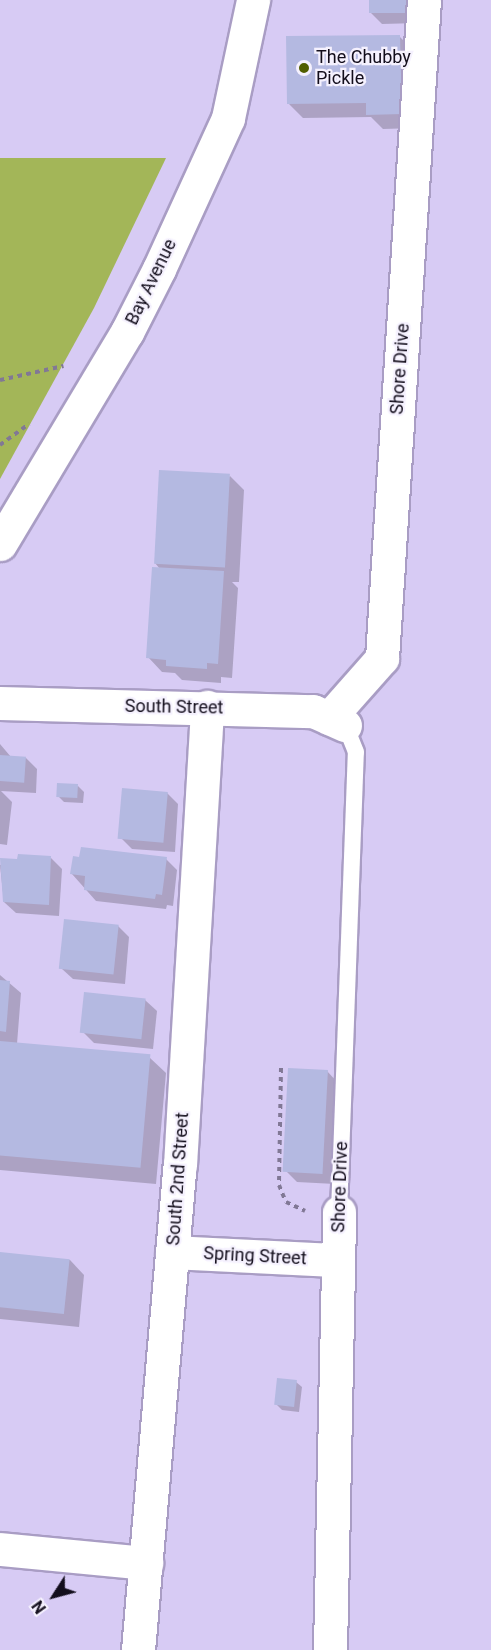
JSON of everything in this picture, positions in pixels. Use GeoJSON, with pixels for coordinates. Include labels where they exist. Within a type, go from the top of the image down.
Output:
{"type":"FeatureCollection","features":[{"type":"Feature","properties":{"kind":"street","name":"Bay Avenue"},"geometry":{"type":"LineString","coordinates":[[0,544],[128,332],[159,269],[228,118],[253,0]]}},
{"type":"Feature","properties":{"kind":"street","name":"Shore Drive"},"geometry":{"type":"LineString","coordinates":[[337,722],[382,658],[424,0]]}},
{"type":"Feature","properties":{"kind":"street","name":"South Street"},"geometry":{"type":"LineString","coordinates":[[0,703],[313,711],[337,722]]}},
{"type":"Feature","properties":{"kind":"street","name":"South 2nd Street"},"geometry":{"type":"LineString","coordinates":[[138,1650],[172,1252],[207,707]]}},
{"type":"Feature","properties":{"kind":"street","name":"Shore Drive"},"geometry":{"type":"LineString","coordinates":[[325,1212],[338,1260],[330,1650]]}},
{"type":"Feature","properties":{"kind":"street","name":"Spring Street"},"geometry":{"type":"LineString","coordinates":[[172,1252],[338,1260]]}},
{"type":"Feature","properties":{"kind":"street"},"geometry":{"type":"LineString","coordinates":[[0,1549],[146,1563]]}},
{"type":"Feature","properties":{"kind":"lane","name":"Shore Drive"},"geometry":{"type":"LineString","coordinates":[[325,1212],[356,752],[337,722]]}},
{"type":"Feature","properties":{"kind":"path"},"geometry":{"type":"LineString","coordinates":[[0,380],[63,366]]}},
{"type":"Feature","properties":{"kind":"path"},"geometry":{"type":"LineString","coordinates":[[0,445],[32,422]]}},
{"type":"Feature","properties":{"kind":"path"},"geometry":{"type":"LineString","coordinates":[[281,1068],[279,1185],[292,1207],[325,1212]]}},
{"type":"Feature","properties":{"kind":"green space"},"geometry":{"type":"Polygon","coordinates":[[[0,158],[166,158],[94,308],[0,479],[0,158]]]}},
{"type":"Feature","properties":{"kind":"building"},"geometry":{"type":"Polygon","coordinates":[[[369,0],[408,0],[408,13],[369,13],[369,0]]]}},
{"type":"Feature","properties":{"kind":"building"},"geometry":{"type":"Polygon","coordinates":[[[400,35],[402,114],[366,115],[366,103],[287,104],[286,36],[400,35]]]}},
{"type":"Feature","properties":{"kind":"building"},"geometry":{"type":"Polygon","coordinates":[[[159,470],[230,474],[225,568],[154,564],[159,470]]]}},
{"type":"Feature","properties":{"kind":"building"},"geometry":{"type":"Polygon","coordinates":[[[152,567],[224,571],[218,664],[207,663],[207,669],[166,666],[166,660],[146,658],[152,567]]]}},
{"type":"Feature","properties":{"kind":"building"},"geometry":{"type":"Polygon","coordinates":[[[0,755],[26,757],[24,783],[0,781],[0,755]]]}},
{"type":"Feature","properties":{"kind":"building"},"geometry":{"type":"Polygon","coordinates":[[[57,783],[78,784],[77,798],[56,797],[57,783]]]}},
{"type":"Feature","properties":{"kind":"building"},"geometry":{"type":"Polygon","coordinates":[[[122,788],[168,792],[163,843],[118,839],[122,788]]]}},
{"type":"Feature","properties":{"kind":"building"},"geometry":{"type":"Polygon","coordinates":[[[81,847],[167,857],[162,895],[156,894],[155,899],[84,890],[85,876],[70,874],[73,856],[79,857],[81,847]]]}},
{"type":"Feature","properties":{"kind":"building"},"geometry":{"type":"Polygon","coordinates":[[[18,854],[51,856],[49,905],[3,902],[0,858],[17,859],[18,854]]]}},
{"type":"Feature","properties":{"kind":"building"},"geometry":{"type":"Polygon","coordinates":[[[64,919],[119,925],[113,974],[59,969],[64,919]]]}},
{"type":"Feature","properties":{"kind":"building"},"geometry":{"type":"Polygon","coordinates":[[[0,980],[10,981],[6,1032],[0,1031],[0,980]]]}},
{"type":"Feature","properties":{"kind":"building"},"geometry":{"type":"Polygon","coordinates":[[[84,992],[146,998],[141,1039],[80,1033],[84,992]]]}},
{"type":"Feature","properties":{"kind":"building"},"geometry":{"type":"Polygon","coordinates":[[[0,1041],[150,1054],[140,1168],[0,1155],[0,1041]]]}},
{"type":"Feature","properties":{"kind":"building"},"geometry":{"type":"Polygon","coordinates":[[[288,1068],[328,1070],[323,1174],[283,1172],[288,1068]]]}},
{"type":"Feature","properties":{"kind":"building"},"geometry":{"type":"Polygon","coordinates":[[[0,1252],[70,1259],[64,1314],[0,1307],[0,1252]]]}},
{"type":"Feature","properties":{"kind":"building"},"geometry":{"type":"Polygon","coordinates":[[[277,1378],[297,1380],[294,1407],[274,1405],[277,1378]]]}},
{"type":"Feature","properties":{"kind":"place","name":"The Chubby Pickle"},"geometry":{"type":"Point","coordinates":[304,68]}}]}
